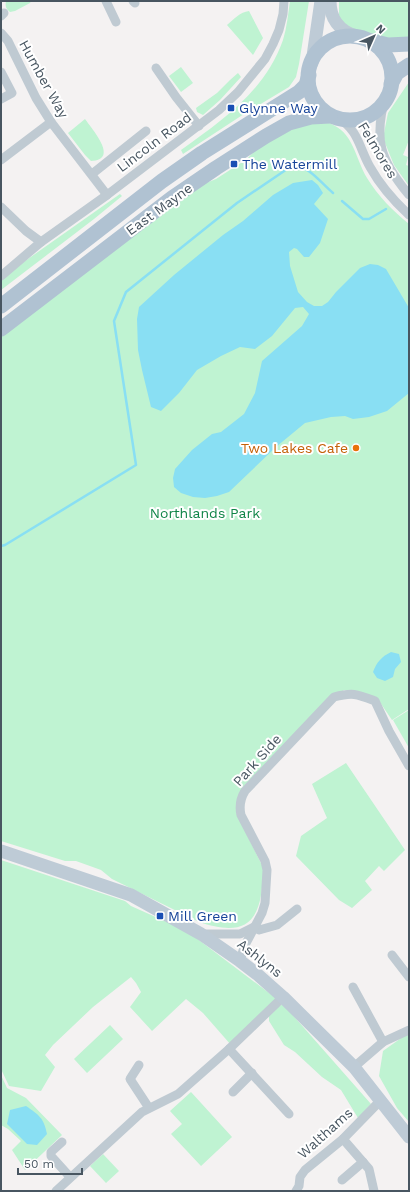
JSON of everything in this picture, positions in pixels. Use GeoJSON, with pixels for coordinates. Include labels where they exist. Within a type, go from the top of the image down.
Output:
{"type":"FeatureCollection","features":[{"type":"Feature","properties":{"kind":"main road"},"geometry":{"type":"LineString","coordinates":[[409,44],[388,45],[360,37],[346,36],[330,40],[319,50],[311,69],[309,86],[311,94],[318,106],[334,117],[353,120],[371,113],[380,104],[397,73],[409,65]]}},
{"type":"Feature","properties":{"kind":"main road"},"geometry":{"type":"LineString","coordinates":[[360,37],[377,46],[388,60],[391,68],[389,90]]}},
{"type":"Feature","properties":{"kind":"main road","name":"East Mayne"},"geometry":{"type":"LineString","coordinates":[[1,306],[162,181],[202,153],[299,92],[306,85],[311,69]]}},
{"type":"Feature","properties":{"kind":"main road","name":"East Mayne"},"geometry":{"type":"LineString","coordinates":[[1,329],[172,198],[266,136],[289,123],[311,117],[334,117]]}},
{"type":"Feature","properties":{"kind":"street"},"geometry":{"type":"LineString","coordinates":[[106,1],[116,22]]}},
{"type":"Feature","properties":{"kind":"street","name":"Lincoln Road"},"geometry":{"type":"LineString","coordinates":[[3,272],[41,242],[199,126],[238,92],[265,59],[279,30],[283,14],[284,1]]}},
{"type":"Feature","properties":{"kind":"street"},"geometry":{"type":"LineString","coordinates":[[311,69],[321,1]]}},
{"type":"Feature","properties":{"kind":"street"},"geometry":{"type":"LineString","coordinates":[[330,1],[332,14],[337,23],[344,31],[360,37]]}},
{"type":"Feature","properties":{"kind":"street","name":"Humber Way"},"geometry":{"type":"LineString","coordinates":[[1,33],[8,41],[36,98],[50,122],[107,195]]}},
{"type":"Feature","properties":{"kind":"street"},"geometry":{"type":"LineString","coordinates":[[156,68],[176,97],[199,126]]}},
{"type":"Feature","properties":{"kind":"street"},"geometry":{"type":"LineString","coordinates":[[1,72],[12,93],[1,98]]}},
{"type":"Feature","properties":{"kind":"street","name":"Felmores"},"geometry":{"type":"LineString","coordinates":[[389,90],[380,120],[380,142],[391,170],[409,195]]}},
{"type":"Feature","properties":{"kind":"street","name":"Felmores"},"geometry":{"type":"LineString","coordinates":[[334,117],[346,124],[353,131],[369,165],[378,179],[391,196],[409,215]]}},
{"type":"Feature","properties":{"kind":"street"},"geometry":{"type":"LineString","coordinates":[[1,160],[50,122]]}},
{"type":"Feature","properties":{"kind":"street"},"geometry":{"type":"LineString","coordinates":[[92,174],[146,131]]}},
{"type":"Feature","properties":{"kind":"street"},"geometry":{"type":"LineString","coordinates":[[1,207],[26,231],[41,242]]}},
{"type":"Feature","properties":{"kind":"street","name":"Park Side"},"geometry":{"type":"LineString","coordinates":[[240,961],[244,947],[265,903],[267,870],[265,861],[241,815],[241,796],[244,791],[334,697],[345,694],[357,694],[375,701],[389,731],[409,766]]}},
{"type":"Feature","properties":{"kind":"street","name":"Ashlyns"},"geometry":{"type":"LineString","coordinates":[[1,850],[131,895],[201,934],[240,961],[283,997],[354,1067],[409,1137]]}},
{"type":"Feature","properties":{"kind":"street"},"geometry":{"type":"LineString","coordinates":[[201,934],[240,934],[254,927],[259,930],[277,925],[297,909]]}},
{"type":"Feature","properties":{"kind":"street"},"geometry":{"type":"LineString","coordinates":[[392,955],[409,977]]}},
{"type":"Feature","properties":{"kind":"street"},"geometry":{"type":"LineString","coordinates":[[353,988],[384,1042]]}},
{"type":"Feature","properties":{"kind":"street"},"geometry":{"type":"LineString","coordinates":[[57,1191],[70,1177],[142,1112],[178,1094],[229,1049],[283,997]]}},
{"type":"Feature","properties":{"kind":"street"},"geometry":{"type":"LineString","coordinates":[[354,1067],[384,1042],[409,1030]]}},
{"type":"Feature","properties":{"kind":"street"},"geometry":{"type":"LineString","coordinates":[[229,1049],[289,1114]]}},
{"type":"Feature","properties":{"kind":"street"},"geometry":{"type":"LineString","coordinates":[[139,1065],[130,1079],[149,1108]]}},
{"type":"Feature","properties":{"kind":"street"},"geometry":{"type":"LineString","coordinates":[[233,1092],[252,1074]]}},
{"type":"Feature","properties":{"kind":"street","name":"Walthams"},"geometry":{"type":"LineString","coordinates":[[296,1191],[299,1186],[300,1177],[305,1170],[343,1139],[380,1101]]}},
{"type":"Feature","properties":{"kind":"street"},"geometry":{"type":"LineString","coordinates":[[343,1139],[369,1168],[374,1191]]}},
{"type":"Feature","properties":{"kind":"street"},"geometry":{"type":"LineString","coordinates":[[62,1142],[51,1152],[51,1156],[70,1177]]}},
{"type":"Feature","properties":{"kind":"street"},"geometry":{"type":"LineString","coordinates":[[342,1180],[363,1162]]}},
{"type":"Feature","properties":{"kind":"green space"},"geometry":{"type":"Polygon","coordinates":[[[6,1],[31,1],[15,11],[10,12],[6,7],[6,1]]]}},
{"type":"Feature","properties":{"kind":"green space"},"geometry":{"type":"Polygon","coordinates":[[[290,1],[309,1],[296,77],[289,87],[244,114],[183,154],[181,150],[241,103],[265,74],[275,58],[283,40],[290,1]]]}},
{"type":"Feature","properties":{"kind":"green space"},"geometry":{"type":"Polygon","coordinates":[[[339,1],[409,1],[409,38],[387,39],[346,27],[339,17],[339,1]]]}},
{"type":"Feature","properties":{"kind":"green space"},"geometry":{"type":"Polygon","coordinates":[[[249,11],[263,38],[253,55],[227,25],[240,14],[249,11]]]}},
{"type":"Feature","properties":{"kind":"green space"},"geometry":{"type":"Polygon","coordinates":[[[181,67],[193,83],[181,92],[169,76],[181,67]]]}},
{"type":"Feature","properties":{"kind":"green space"},"geometry":{"type":"Polygon","coordinates":[[[238,73],[241,77],[220,100],[203,115],[197,112],[196,108],[217,93],[238,73]]]}},
{"type":"Feature","properties":{"kind":"green space"},"geometry":{"type":"Polygon","coordinates":[[[409,82],[409,140],[403,155],[408,157],[406,165],[409,166],[409,186],[394,165],[383,138],[388,113],[409,82]]]}},
{"type":"Feature","properties":{"kind":"green space"},"geometry":{"type":"Polygon","coordinates":[[[85,119],[98,136],[104,150],[103,155],[99,159],[91,161],[68,133],[85,119]]]}},
{"type":"Feature","properties":{"kind":"green space","name":"Northlands Park"},"geometry":{"type":"Polygon","coordinates":[[[329,123],[337,127],[349,139],[371,185],[386,203],[409,224],[409,709],[392,720],[377,698],[344,690],[243,787],[236,805],[236,812],[262,866],[263,876],[261,895],[258,907],[253,917],[247,923],[231,928],[221,927],[199,922],[112,879],[101,870],[76,861],[65,861],[1,841],[1,336],[201,185],[216,179],[247,159],[258,147],[302,124],[329,123]]]}},
{"type":"Feature","properties":{"kind":"green space"},"geometry":{"type":"Polygon","coordinates":[[[120,194],[122,196],[94,219],[1,290],[1,280],[18,266],[120,194]]]}},
{"type":"Feature","properties":{"kind":"green space"},"geometry":{"type":"Polygon","coordinates":[[[409,710],[409,748],[393,720],[409,710]]]}},
{"type":"Feature","properties":{"kind":"green space"},"geometry":{"type":"Polygon","coordinates":[[[346,763],[405,850],[384,871],[379,866],[365,881],[372,890],[352,908],[339,900],[296,856],[301,836],[327,818],[312,784],[346,763]]]}},
{"type":"Feature","properties":{"kind":"green space"},"geometry":{"type":"Polygon","coordinates":[[[1,860],[125,901],[131,906],[187,931],[277,999],[231,1045],[203,1013],[186,999],[152,1031],[130,1007],[141,992],[131,977],[93,1007],[53,1045],[45,1055],[55,1067],[41,1091],[9,1086],[1,1069],[1,860]]]}},
{"type":"Feature","properties":{"kind":"green space"},"geometry":{"type":"Polygon","coordinates":[[[283,1004],[371,1104],[358,1118],[341,1090],[322,1077],[295,1052],[284,1045],[269,1021],[269,1012],[283,1004]]]}},
{"type":"Feature","properties":{"kind":"green space"},"geometry":{"type":"Polygon","coordinates":[[[110,1025],[123,1039],[87,1073],[74,1059],[110,1025]]]}},
{"type":"Feature","properties":{"kind":"green space"},"geometry":{"type":"Polygon","coordinates":[[[409,1033],[409,1122],[397,1108],[379,1076],[383,1051],[409,1033]]]}},
{"type":"Feature","properties":{"kind":"green space"},"geometry":{"type":"Polygon","coordinates":[[[1,1075],[7,1088],[26,1098],[62,1135],[25,1170],[12,1150],[21,1141],[8,1129],[1,1125],[1,1075]]]}},
{"type":"Feature","properties":{"kind":"green space"},"geometry":{"type":"Polygon","coordinates":[[[191,1092],[232,1137],[201,1166],[171,1134],[182,1124],[170,1111],[191,1092]]]}},
{"type":"Feature","properties":{"kind":"green space"},"geometry":{"type":"Polygon","coordinates":[[[103,1154],[119,1171],[106,1183],[90,1166],[103,1154]]]}},
{"type":"Feature","properties":{"kind":"water"},"geometry":{"type":"Polygon","coordinates":[[[312,180],[318,185],[323,193],[314,204],[328,219],[320,243],[309,257],[304,257],[297,249],[294,248],[289,252],[290,266],[298,292],[307,302],[314,306],[322,306],[328,302],[360,268],[370,264],[378,265],[386,269],[409,308],[409,393],[387,411],[369,417],[353,419],[345,416],[331,417],[305,423],[276,447],[229,492],[205,498],[193,497],[181,493],[174,487],[173,478],[175,469],[192,450],[212,434],[221,432],[244,414],[255,393],[262,361],[302,326],[309,314],[303,307],[295,308],[272,336],[255,349],[240,347],[197,370],[179,393],[161,411],[151,407],[142,370],[138,350],[137,319],[139,307],[174,275],[223,235],[243,221],[273,195],[293,183],[312,180]]]}},
{"type":"Feature","properties":{"kind":"water"},"geometry":{"type":"Polygon","coordinates":[[[391,652],[399,654],[401,662],[395,669],[393,677],[385,681],[377,678],[373,672],[380,660],[391,652]]]}},
{"type":"Feature","properties":{"kind":"water"},"geometry":{"type":"Polygon","coordinates":[[[26,1106],[40,1117],[46,1129],[47,1134],[37,1145],[27,1144],[7,1124],[10,1110],[26,1106]]]}},
{"type":"Feature","properties":{"kind":"waterway"},"geometry":{"type":"LineString","coordinates":[[1,546],[5,545],[136,465],[114,321],[126,292],[237,203],[293,165],[304,168],[310,172],[333,193]]}},
{"type":"Feature","properties":{"kind":"waterway"},"geometry":{"type":"LineString","coordinates":[[342,201],[363,219],[369,219],[386,209]]}},
{"type":"Feature","properties":{"kind":"place","name":"Glynne Way"},"geometry":{"type":"Point","coordinates":[231,108]}},
{"type":"Feature","properties":{"kind":"place","name":"The Watermill"},"geometry":{"type":"Point","coordinates":[234,164]}},
{"type":"Feature","properties":{"kind":"place","name":"Two Lakes Cafe"},"geometry":{"type":"Point","coordinates":[356,448]}},
{"type":"Feature","properties":{"kind":"place","name":"Mill Green"},"geometry":{"type":"Point","coordinates":[160,916]}}]}
